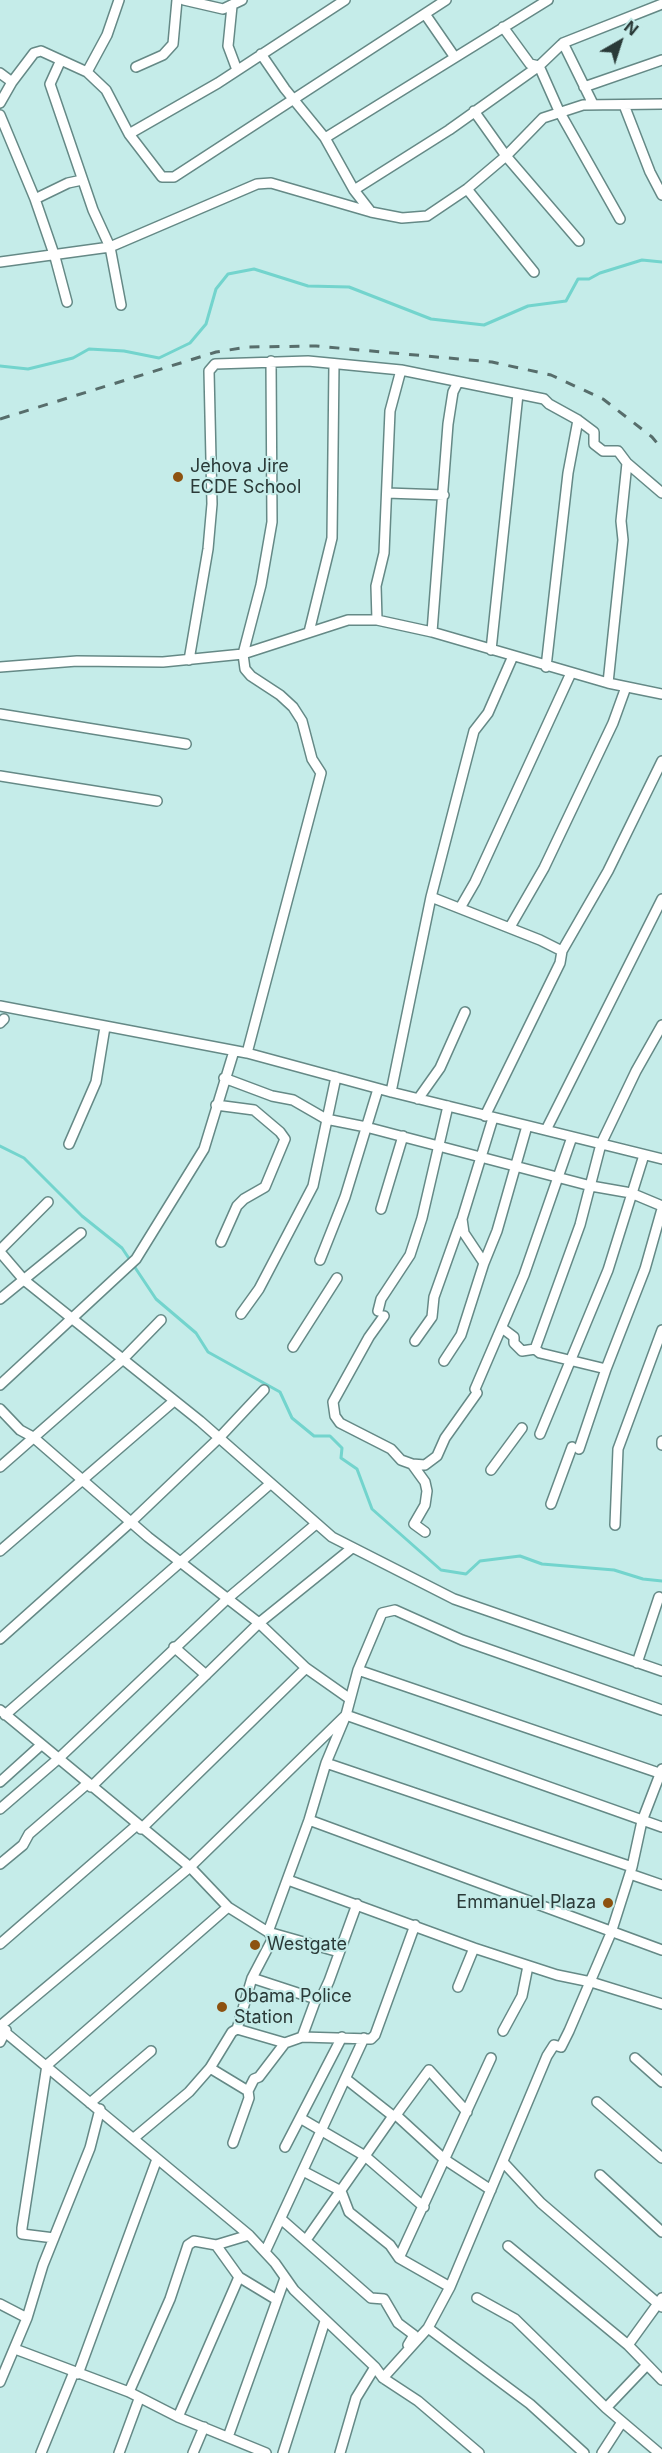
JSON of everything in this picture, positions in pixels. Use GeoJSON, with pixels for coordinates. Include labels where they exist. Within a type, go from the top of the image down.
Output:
{"type":"FeatureCollection","features":[{"type":"Feature","properties":{"kind":"street"},"geometry":{"type":"LineString","coordinates":[[87,72],[107,35],[119,0]]}},
{"type":"Feature","properties":{"kind":"street"},"geometry":{"type":"LineString","coordinates":[[136,67],[163,55],[173,44],[177,0]]}},
{"type":"Feature","properties":{"kind":"street"},"geometry":{"type":"LineString","coordinates":[[186,1],[223,9],[242,0]]}},
{"type":"Feature","properties":{"kind":"street"},"geometry":{"type":"LineString","coordinates":[[129,134],[345,0]]}},
{"type":"Feature","properties":{"kind":"street"},"geometry":{"type":"LineString","coordinates":[[0,103],[12,82],[37,51],[87,72],[106,90],[129,134],[162,177],[174,177],[446,0]]}},
{"type":"Feature","properties":{"kind":"street"},"geometry":{"type":"LineString","coordinates":[[325,138],[454,56],[548,0]]}},
{"type":"Feature","properties":{"kind":"street"},"geometry":{"type":"LineString","coordinates":[[354,190],[539,66],[563,43],[662,4]]}},
{"type":"Feature","properties":{"kind":"street"},"geometry":{"type":"LineString","coordinates":[[232,6],[228,46],[237,69]]}},
{"type":"Feature","properties":{"kind":"street"},"geometry":{"type":"LineString","coordinates":[[425,14],[454,56]]}},
{"type":"Feature","properties":{"kind":"street"},"geometry":{"type":"LineString","coordinates":[[503,27],[530,64],[539,66]]}},
{"type":"Feature","properties":{"kind":"street"},"geometry":{"type":"LineString","coordinates":[[563,43],[593,104]]}},
{"type":"Feature","properties":{"kind":"street"},"geometry":{"type":"LineString","coordinates":[[261,54],[292,99],[325,138],[354,190],[371,212]]}},
{"type":"Feature","properties":{"kind":"street"},"geometry":{"type":"LineString","coordinates":[[584,87],[662,60]]}},
{"type":"Feature","properties":{"kind":"street"},"geometry":{"type":"LineString","coordinates":[[60,62],[50,84],[82,180],[111,247],[121,305]]}},
{"type":"Feature","properties":{"kind":"street"},"geometry":{"type":"LineString","coordinates":[[539,66],[559,111],[620,219]]}},
{"type":"Feature","properties":{"kind":"street"},"geometry":{"type":"LineString","coordinates":[[0,73],[12,82]]}},
{"type":"Feature","properties":{"kind":"street"},"geometry":{"type":"LineString","coordinates":[[0,262],[111,247],[257,184],[271,183],[371,212],[402,218],[427,216],[467,189],[506,156],[533,125],[543,118],[559,111],[593,104],[662,104]]}},
{"type":"Feature","properties":{"kind":"street"},"geometry":{"type":"LineString","coordinates":[[624,105],[650,172],[662,195]]}},
{"type":"Feature","properties":{"kind":"street"},"geometry":{"type":"LineString","coordinates":[[474,111],[506,156],[579,241]]}},
{"type":"Feature","properties":{"kind":"street"},"geometry":{"type":"LineString","coordinates":[[0,115],[35,199],[55,256],[67,302]]}},
{"type":"Feature","properties":{"kind":"street"},"geometry":{"type":"LineString","coordinates":[[35,199],[68,183],[82,180]]}},
{"type":"Feature","properties":{"kind":"street"},"geometry":{"type":"LineString","coordinates":[[467,189],[534,272]]}},
{"type":"Feature","properties":{"kind":"street"},"geometry":{"type":"LineString","coordinates":[[247,1053],[321,773],[312,759],[302,721],[293,707],[280,695],[251,676],[245,669],[243,654],[261,585],[272,522],[271,361]]}},
{"type":"Feature","properties":{"kind":"street"},"geometry":{"type":"LineString","coordinates":[[189,660],[208,549],[212,504],[209,371],[215,364],[271,361],[401,370],[544,399],[594,432],[594,444],[603,450],[618,451],[627,463],[662,492]]}},
{"type":"Feature","properties":{"kind":"street"},"geometry":{"type":"LineString","coordinates":[[309,632],[332,538],[334,364]]}},
{"type":"Feature","properties":{"kind":"street"},"geometry":{"type":"LineString","coordinates":[[377,620],[376,586],[384,553],[390,411],[401,370]]}},
{"type":"Feature","properties":{"kind":"street"},"geometry":{"type":"LineString","coordinates":[[432,632],[448,424],[453,393],[458,382]]}},
{"type":"Feature","properties":{"kind":"street"},"geometry":{"type":"LineString","coordinates":[[491,650],[518,394]]}},
{"type":"Feature","properties":{"kind":"street"},"geometry":{"type":"LineString","coordinates":[[546,667],[559,541],[578,420]]}},
{"type":"Feature","properties":{"kind":"street"},"geometry":{"type":"LineString","coordinates":[[608,683],[623,540],[621,520],[627,463]]}},
{"type":"Feature","properties":{"kind":"street"},"geometry":{"type":"LineString","coordinates":[[387,493],[444,495]]}},
{"type":"Feature","properties":{"kind":"street"},"geometry":{"type":"LineString","coordinates":[[0,667],[77,661],[189,660],[243,654],[348,620],[377,620],[432,632],[546,667],[662,694]]}},
{"type":"Feature","properties":{"kind":"street"},"geometry":{"type":"LineString","coordinates":[[391,1092],[431,897],[474,732],[488,713],[513,656]]}},
{"type":"Feature","properties":{"kind":"street"},"geometry":{"type":"LineString","coordinates":[[460,908],[475,882],[571,673]]}},
{"type":"Feature","properties":{"kind":"street"},"geometry":{"type":"LineString","coordinates":[[510,927],[544,868],[613,723],[626,687]]}},
{"type":"Feature","properties":{"kind":"street"},"geometry":{"type":"LineString","coordinates":[[0,714],[186,744]]}},
{"type":"Feature","properties":{"kind":"street"},"geometry":{"type":"LineString","coordinates":[[415,1341],[432,1317],[434,1296],[462,1219],[489,1117],[560,963],[562,951],[608,871],[662,761]]}},
{"type":"Feature","properties":{"kind":"street"},"geometry":{"type":"LineString","coordinates":[[0,776],[158,801]]}},
{"type":"Feature","properties":{"kind":"street"},"geometry":{"type":"LineString","coordinates":[[431,897],[510,927],[562,951]]}},
{"type":"Feature","properties":{"kind":"street"},"geometry":{"type":"LineString","coordinates":[[546,1130],[662,899]]}},
{"type":"Feature","properties":{"kind":"street"},"geometry":{"type":"LineString","coordinates":[[0,1006],[247,1053],[489,1117],[644,1155],[661,1157]]}},
{"type":"Feature","properties":{"kind":"street"},"geometry":{"type":"LineString","coordinates":[[418,1099],[440,1068],[465,1012]]}},
{"type":"Feature","properties":{"kind":"street"},"geometry":{"type":"LineString","coordinates":[[535,1349],[580,1225],[601,1144],[636,1071],[662,1025]]}},
{"type":"Feature","properties":{"kind":"street"},"geometry":{"type":"LineString","coordinates":[[69,1144],[96,1082],[105,1027]]}},
{"type":"Feature","properties":{"kind":"street"},"geometry":{"type":"LineString","coordinates":[[0,1385],[132,1262],[204,1149],[234,1051]]}},
{"type":"Feature","properties":{"kind":"street"},"geometry":{"type":"LineString","coordinates":[[241,1314],[265,1280],[313,1186],[336,1077]]}},
{"type":"Feature","properties":{"kind":"street"},"geometry":{"type":"LineString","coordinates":[[224,1078],[272,1096],[293,1101],[326,1119],[366,1127],[591,1186],[631,1193],[662,1207],[643,1275],[551,1504]]}},
{"type":"Feature","properties":{"kind":"street"},"geometry":{"type":"LineString","coordinates":[[320,1260],[345,1197],[378,1089]]}},
{"type":"Feature","properties":{"kind":"street"},"geometry":{"type":"LineString","coordinates":[[216,1105],[254,1110],[285,1139],[265,1187],[244,1199],[237,1206],[221,1242]]}},
{"type":"Feature","properties":{"kind":"street"},"geometry":{"type":"LineString","coordinates":[[448,1106],[422,1218],[410,1255],[381,1299],[381,1313],[333,1402],[335,1416],[340,1423],[392,1449],[401,1460],[412,1464],[425,1465],[437,1456],[444,1439],[476,1391],[502,1328],[572,1137]]}},
{"type":"Feature","properties":{"kind":"street"},"geometry":{"type":"LineString","coordinates":[[444,1361],[461,1335],[484,1263],[497,1231],[527,1126]]}},
{"type":"Feature","properties":{"kind":"street"},"geometry":{"type":"LineString","coordinates":[[381,1209],[403,1137]]}},
{"type":"Feature","properties":{"kind":"street"},"geometry":{"type":"LineString","coordinates":[[540,1434],[608,1270],[644,1155]]}},
{"type":"Feature","properties":{"kind":"street"},"geometry":{"type":"LineString","coordinates":[[48,1202],[0,1251],[24,1280],[219,1438],[332,1537],[454,1599],[662,1671]]}},
{"type":"Feature","properties":{"kind":"street"},"geometry":{"type":"LineString","coordinates":[[462,1219],[464,1233],[484,1263]]}},
{"type":"Feature","properties":{"kind":"street"},"geometry":{"type":"LineString","coordinates":[[0,1299],[81,1233]]}},
{"type":"Feature","properties":{"kind":"street"},"geometry":{"type":"LineString","coordinates":[[293,1347],[337,1278]]}},
{"type":"Feature","properties":{"kind":"street"},"geometry":{"type":"LineString","coordinates":[[0,1467],[122,1360],[161,1320]]}},
{"type":"Feature","properties":{"kind":"street"},"geometry":{"type":"LineString","coordinates":[[502,1328],[514,1337],[514,1343],[522,1351],[535,1349],[540,1353],[606,1369]]}},
{"type":"Feature","properties":{"kind":"street"},"geometry":{"type":"LineString","coordinates":[[615,1525],[618,1449],[662,1330]]}},
{"type":"Feature","properties":{"kind":"street"},"geometry":{"type":"LineString","coordinates":[[0,1639],[132,1521],[219,1438],[264,1390]]}},
{"type":"Feature","properties":{"kind":"street"},"geometry":{"type":"LineString","coordinates":[[0,1551],[174,1401]]}},
{"type":"Feature","properties":{"kind":"street"},"geometry":{"type":"LineString","coordinates":[[0,1409],[20,1430],[33,1437],[83,1481],[259,1623],[306,1668],[350,1699]]}},
{"type":"Feature","properties":{"kind":"street"},"geometry":{"type":"LineString","coordinates":[[491,1470],[522,1428]]}},
{"type":"Feature","properties":{"kind":"street"},"geometry":{"type":"LineString","coordinates":[[662,1441],[662,1446]]}},
{"type":"Feature","properties":{"kind":"street"},"geometry":{"type":"LineString","coordinates":[[412,1464],[425,1482],[427,1491],[425,1505],[414,1524],[425,1532]]}},
{"type":"Feature","properties":{"kind":"street"},"geometry":{"type":"LineString","coordinates":[[237,2029],[252,1978],[273,1938],[268,1932],[228,1906],[190,1868],[3,1713],[270,1484]]}},
{"type":"Feature","properties":{"kind":"street"},"geometry":{"type":"LineString","coordinates":[[0,1809],[58,1759],[227,1599],[316,1524]]}},
{"type":"Feature","properties":{"kind":"street"},"geometry":{"type":"LineString","coordinates":[[0,1864],[23,1845],[29,1834],[89,1785],[259,1623],[352,1548]]}},
{"type":"Feature","properties":{"kind":"street"},"geometry":{"type":"LineString","coordinates":[[637,1663],[659,1597]]}},
{"type":"Feature","properties":{"kind":"street"},"geometry":{"type":"LineString","coordinates":[[268,1932],[309,1820],[326,1763],[346,1715],[358,1670],[379,1616],[390,1609],[462,1640],[662,1710]]}},
{"type":"Feature","properties":{"kind":"street"},"geometry":{"type":"LineString","coordinates":[[174,1647],[206,1675]]}},
{"type":"Feature","properties":{"kind":"street"},"geometry":{"type":"LineString","coordinates":[[0,1944],[139,1827],[306,1668]]}},
{"type":"Feature","properties":{"kind":"street"},"geometry":{"type":"LineString","coordinates":[[358,1670],[661,1772],[642,1821],[631,1870],[611,1933],[591,1982],[561,2047],[554,2045],[547,2056],[450,2287],[428,2328],[399,2363],[383,2378]]}},
{"type":"Feature","properties":{"kind":"street"},"geometry":{"type":"LineString","coordinates":[[346,1715],[662,1827]]}},
{"type":"Feature","properties":{"kind":"street"},"geometry":{"type":"LineString","coordinates":[[0,2042],[2,2028],[190,1868],[346,1715]]}},
{"type":"Feature","properties":{"kind":"street"},"geometry":{"type":"LineString","coordinates":[[0,1782],[41,1745]]}},
{"type":"Feature","properties":{"kind":"street"},"geometry":{"type":"LineString","coordinates":[[326,1763],[631,1870],[662,1885]]}},
{"type":"Feature","properties":{"kind":"street"},"geometry":{"type":"LineString","coordinates":[[309,1820],[662,1950]]}},
{"type":"Feature","properties":{"kind":"street"},"geometry":{"type":"LineString","coordinates":[[288,1880],[474,1948],[557,1975],[591,1982],[662,2004]]}},
{"type":"Feature","properties":{"kind":"street"},"geometry":{"type":"LineString","coordinates":[[302,2037],[316,2000],[323,1994],[357,1904]]}},
{"type":"Feature","properties":{"kind":"street"},"geometry":{"type":"LineString","coordinates":[[54,2238],[22,2234],[47,2065],[228,1906]]}},
{"type":"Feature","properties":{"kind":"street"},"geometry":{"type":"LineString","coordinates":[[233,2143],[249,2098],[248,2091],[254,2079],[259,2077],[285,2043],[302,2037],[371,2040],[375,2035],[415,1925]]}},
{"type":"Feature","properties":{"kind":"street"},"geometry":{"type":"LineString","coordinates":[[268,1932],[339,1952]]}},
{"type":"Feature","properties":{"kind":"street"},"geometry":{"type":"LineString","coordinates":[[458,1987],[474,1948]]}},
{"type":"Feature","properties":{"kind":"street"},"geometry":{"type":"LineString","coordinates":[[503,2031],[522,1996],[528,1965]]}},
{"type":"Feature","properties":{"kind":"street"},"geometry":{"type":"LineString","coordinates":[[252,1978],[316,2000]]}},
{"type":"Feature","properties":{"kind":"street"},"geometry":{"type":"LineString","coordinates":[[2,2028],[249,2235],[325,2321],[375,2367],[383,2378],[418,2402],[476,2452]]}},
{"type":"Feature","properties":{"kind":"street"},"geometry":{"type":"LineString","coordinates":[[134,2138],[180,2102],[210,2068],[232,2031],[237,2029],[285,2043]]}},
{"type":"Feature","properties":{"kind":"street"},"geometry":{"type":"LineString","coordinates":[[285,2147],[342,2037]]}},
{"type":"Feature","properties":{"kind":"street"},"geometry":{"type":"LineString","coordinates":[[265,2252],[364,2038]]}},
{"type":"Feature","properties":{"kind":"street"},"geometry":{"type":"LineString","coordinates":[[90,2103],[151,2051]]}},
{"type":"Feature","properties":{"kind":"street"},"geometry":{"type":"LineString","coordinates":[[399,2258],[491,2058]]}},
{"type":"Feature","properties":{"kind":"street"},"geometry":{"type":"LineString","coordinates":[[635,2058],[662,2082]]}},
{"type":"Feature","properties":{"kind":"street"},"geometry":{"type":"LineString","coordinates":[[210,2068],[248,2091]]}},
{"type":"Feature","properties":{"kind":"street"},"geometry":{"type":"LineString","coordinates":[[306,2240],[429,2070],[467,2112]]}},
{"type":"Feature","properties":{"kind":"street"},"geometry":{"type":"LineString","coordinates":[[346,2079],[395,2115],[444,2159],[490,2190]]}},
{"type":"Feature","properties":{"kind":"street"},"geometry":{"type":"LineString","coordinates":[[597,2102],[662,2158]]}},
{"type":"Feature","properties":{"kind":"street"},"geometry":{"type":"LineString","coordinates":[[0,2382],[27,2318],[54,2238],[90,2148],[100,2109]]}},
{"type":"Feature","properties":{"kind":"street"},"geometry":{"type":"LineString","coordinates":[[300,2118],[366,2156],[424,2206]]}},
{"type":"Feature","properties":{"kind":"street"},"geometry":{"type":"LineString","coordinates":[[41,2453],[76,2373],[157,2159]]}},
{"type":"Feature","properties":{"kind":"street"},"geometry":{"type":"LineString","coordinates":[[503,2162],[541,2203],[660,2303],[628,2345]]}},
{"type":"Feature","properties":{"kind":"street"},"geometry":{"type":"LineString","coordinates":[[303,2171],[341,2191],[349,2212],[390,2245],[399,2258],[450,2287]]}},
{"type":"Feature","properties":{"kind":"street"},"geometry":{"type":"LineString","coordinates":[[600,2175],[662,2232]]}},
{"type":"Feature","properties":{"kind":"street"},"geometry":{"type":"LineString","coordinates":[[281,2219],[370,2298],[384,2300],[398,2322],[414,2335],[399,2363]]}},
{"type":"Feature","properties":{"kind":"street"},"geometry":{"type":"LineString","coordinates":[[129,2392],[170,2299],[185,2249],[194,2241],[216,2245],[249,2235]]}},
{"type":"Feature","properties":{"kind":"street"},"geometry":{"type":"LineString","coordinates":[[216,2245],[239,2277],[277,2300]]}},
{"type":"Feature","properties":{"kind":"street"},"geometry":{"type":"LineString","coordinates":[[508,2246],[628,2345],[662,2380]]}},
{"type":"Feature","properties":{"kind":"street"},"geometry":{"type":"LineString","coordinates":[[178,2417],[239,2277]]}},
{"type":"Feature","properties":{"kind":"street"},"geometry":{"type":"LineString","coordinates":[[228,2437],[285,2278]]}},
{"type":"Feature","properties":{"kind":"street"},"geometry":{"type":"LineString","coordinates":[[477,2298],[515,2319],[606,2408],[659,2453]]}},
{"type":"Feature","properties":{"kind":"street"},"geometry":{"type":"LineString","coordinates":[[0,2304],[27,2318]]}},
{"type":"Feature","properties":{"kind":"street"},"geometry":{"type":"LineString","coordinates":[[283,2453],[325,2321]]}},
{"type":"Feature","properties":{"kind":"street"},"geometry":{"type":"LineString","coordinates":[[428,2328],[530,2404],[584,2453]]}},
{"type":"Feature","properties":{"kind":"street"},"geometry":{"type":"LineString","coordinates":[[15,2349],[129,2392],[178,2417],[266,2453]]}},
{"type":"Feature","properties":{"kind":"street"},"geometry":{"type":"LineString","coordinates":[[606,2408],[646,2366]]}},
{"type":"Feature","properties":{"kind":"street"},"geometry":{"type":"LineString","coordinates":[[340,2453],[356,2398],[375,2367]]}},
{"type":"Feature","properties":{"kind":"street"},"geometry":{"type":"LineString","coordinates":[[119,2453],[139,2399]]}},
{"type":"Feature","properties":{"kind":"street"},"geometry":{"type":"LineString","coordinates":[[602,2453],[622,2422]]}},
{"type":"Feature","properties":{"kind":"street"},"geometry":{"type":"LineString","coordinates":[[193,2453],[204,2427]]}},
{"type":"Feature","properties":{"kind":"waterway"},"geometry":{"type":"LineString","coordinates":[[0,366],[28,369],[73,358],[89,349],[124,351],[159,358],[190,343],[206,324],[216,289],[228,274],[254,269],[308,286],[349,287],[431,319],[484,325],[528,306],[566,301],[578,279],[589,279],[600,273],[642,260],[662,262]]}},
{"type":"Feature","properties":{"kind":"waterway"},"geometry":{"type":"LineString","coordinates":[[0,1146],[24,1158],[82,1216],[122,1248],[156,1299],[196,1333],[208,1352],[280,1392],[292,1418],[314,1436],[330,1436],[342,1448],[341,1458],[357,1469],[372,1509],[441,1570],[466,1574],[480,1561],[520,1556],[542,1564],[614,1570],[643,1579],[662,1581]]}},
{"type":"Feature","properties":{"kind":"railway"},"geometry":{"type":"LineString","coordinates":[[0,419],[216,352],[248,347],[316,346],[492,362],[551,375],[603,399],[652,437],[662,449]]}},
{"type":"Feature","properties":{"kind":"place","name":"Jehova Jire ECDE School"},"geometry":{"type":"Point","coordinates":[178,477]}},
{"type":"Feature","properties":{"kind":"place","name":"Emmanuel Plaza"},"geometry":{"type":"Point","coordinates":[608,1903]}},
{"type":"Feature","properties":{"kind":"place","name":"Westgate"},"geometry":{"type":"Point","coordinates":[255,1945]}},
{"type":"Feature","properties":{"kind":"place","name":"Obama Police Station"},"geometry":{"type":"Point","coordinates":[222,2007]}}]}
